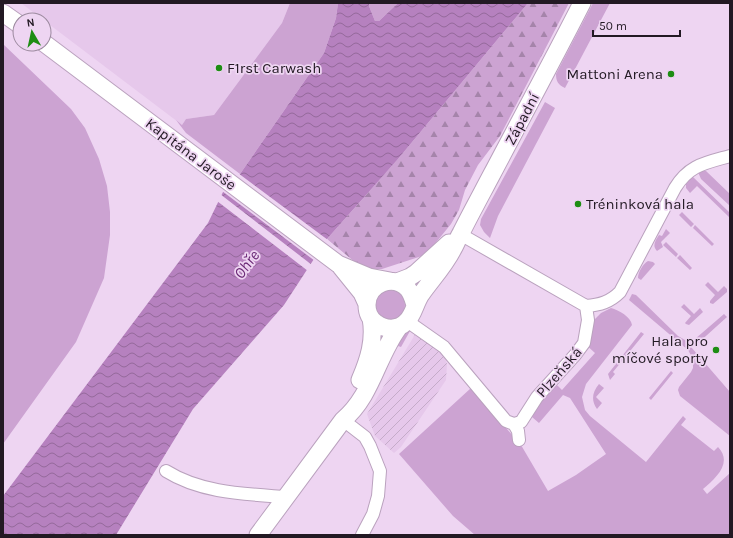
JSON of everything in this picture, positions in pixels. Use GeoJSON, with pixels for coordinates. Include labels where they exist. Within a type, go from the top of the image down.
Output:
{"type":"FeatureCollection","features":[{"type":"Feature","properties":{"kind":"street","name":"Západní"},"geometry":{"type":"LineString","coordinates":[[415,305],[420,295],[453,249],[582,3]]}},
{"type":"Feature","properties":{"kind":"street"},"geometry":{"type":"LineString","coordinates":[[3,13],[12,20]]}},
{"type":"Feature","properties":{"kind":"street","name":"Kapitána Jaroše"},"geometry":{"type":"LineString","coordinates":[[52,49],[338,264],[362,293],[369,311]]}},
{"type":"Feature","properties":{"kind":"street"},"geometry":{"type":"LineString","coordinates":[[460,234],[586,306],[599,305],[613,299],[620,292],[675,188],[684,175],[694,168],[730,156]]}},
{"type":"Feature","properties":{"kind":"street","name":"Západní"},"geometry":{"type":"LineString","coordinates":[[393,281],[410,277],[416,273],[460,234]]}},
{"type":"Feature","properties":{"kind":"street","name":"Kapitána Jaroše"},"geometry":{"type":"LineString","coordinates":[[338,264],[369,277],[393,281]]}},
{"type":"Feature","properties":{"kind":"street"},"geometry":{"type":"LineString","coordinates":[[258,535],[343,420],[354,411],[371,381],[389,341],[411,316],[415,305],[409,290],[403,285],[393,281],[379,284],[373,288],[369,294],[369,311],[373,332],[370,355],[343,420]]}},
{"type":"Feature","properties":{"kind":"street","name":"Plzeňská"},"geometry":{"type":"LineString","coordinates":[[514,424],[521,422],[537,397],[584,343],[588,320],[586,306]]}},
{"type":"Feature","properties":{"kind":"street"},"geometry":{"type":"LineString","coordinates":[[369,311],[379,325],[385,328],[392,328],[403,324],[444,347],[506,421],[514,424],[518,431],[519,440]]}},
{"type":"Feature","properties":{"kind":"street"},"geometry":{"type":"LineString","coordinates":[[343,420],[365,437],[380,470],[378,496],[373,514],[362,535]]}},
{"type":"Feature","properties":{"kind":"street"},"geometry":{"type":"LineString","coordinates":[[166,471],[198,485],[218,490],[285,497]]}},
{"type":"Feature","properties":{"kind":"shaded area"},"geometry":{"type":"Polygon","coordinates":[[[21,3],[290,3],[282,23],[214,115],[186,119],[182,125],[52,26],[52,12],[33,12],[21,3]]]}},
{"type":"Feature","properties":{"kind":"shaded area"},"geometry":{"type":"Polygon","coordinates":[[[416,333],[442,350],[447,364],[446,380],[401,447],[394,453],[375,436],[367,414],[416,333]]]}},
{"type":"Feature","properties":{"kind":"green space"},"geometry":{"type":"Polygon","coordinates":[[[290,3],[338,3],[336,18],[324,53],[240,174],[186,133],[176,120],[182,125],[186,119],[214,115],[282,23],[290,3]]]}},
{"type":"Feature","properties":{"kind":"green space"},"geometry":{"type":"Polygon","coordinates":[[[369,3],[398,3],[379,21],[375,21],[369,3]]]}},
{"type":"Feature","properties":{"kind":"green space"},"geometry":{"type":"Polygon","coordinates":[[[528,3],[569,3],[500,136],[478,165],[465,190],[459,210],[451,224],[425,255],[382,269],[371,269],[356,263],[327,239],[398,159],[528,3]]]}},
{"type":"Feature","properties":{"kind":"green space"},"geometry":{"type":"Polygon","coordinates":[[[593,3],[610,3],[565,88],[561,86],[556,79],[556,74],[593,3]]]}},
{"type":"Feature","properties":{"kind":"green space"},"geometry":{"type":"Polygon","coordinates":[[[3,44],[71,109],[85,128],[99,159],[107,186],[110,212],[110,235],[104,278],[76,342],[3,444],[3,44]]]}},
{"type":"Feature","properties":{"kind":"green space"},"geometry":{"type":"Polygon","coordinates":[[[545,102],[555,108],[498,216],[490,238],[480,225],[481,219],[545,102]]]}},
{"type":"Feature","properties":{"kind":"green space"},"geometry":{"type":"Polygon","coordinates":[[[706,171],[730,194],[730,206],[701,179],[698,172],[706,171]]]}},
{"type":"Feature","properties":{"kind":"green space"},"geometry":{"type":"Polygon","coordinates":[[[692,176],[730,213],[730,218],[697,186],[690,193],[686,188],[686,184],[692,176]]]}},
{"type":"Feature","properties":{"kind":"green space"},"geometry":{"type":"Polygon","coordinates":[[[682,212],[694,224],[691,227],[679,215],[682,212]]]}},
{"type":"Feature","properties":{"kind":"green space"},"geometry":{"type":"Polygon","coordinates":[[[695,225],[714,244],[712,246],[693,228],[695,225]]]}},
{"type":"Feature","properties":{"kind":"green space"},"geometry":{"type":"Polygon","coordinates":[[[666,229],[670,233],[661,242],[663,247],[657,251],[654,245],[655,241],[659,235],[662,236],[666,229]]]}},
{"type":"Feature","properties":{"kind":"green space"},"geometry":{"type":"Polygon","coordinates":[[[666,242],[678,254],[676,257],[663,245],[666,242]]]}},
{"type":"Feature","properties":{"kind":"green space"},"geometry":{"type":"Polygon","coordinates":[[[680,255],[692,268],[690,270],[677,258],[680,255]]]}},
{"type":"Feature","properties":{"kind":"green space"},"geometry":{"type":"Polygon","coordinates":[[[648,261],[655,264],[641,280],[638,278],[639,273],[648,261]]]}},
{"type":"Feature","properties":{"kind":"green space"},"geometry":{"type":"Polygon","coordinates":[[[708,282],[718,292],[724,286],[727,289],[727,292],[713,304],[710,303],[710,301],[715,295],[705,285],[708,282]]]}},
{"type":"Feature","properties":{"kind":"green space"},"geometry":{"type":"Polygon","coordinates":[[[390,290],[401,294],[405,305],[401,316],[390,320],[379,316],[375,305],[379,294],[390,290]]]}},
{"type":"Feature","properties":{"kind":"green space"},"geometry":{"type":"Polygon","coordinates":[[[632,294],[636,295],[678,336],[685,340],[730,392],[730,436],[680,396],[678,390],[679,387],[693,368],[693,359],[688,350],[629,300],[632,294]]]}},
{"type":"Feature","properties":{"kind":"green space"},"geometry":{"type":"Polygon","coordinates":[[[684,304],[694,314],[700,308],[703,312],[689,325],[685,323],[691,316],[681,307],[684,304]]]}},
{"type":"Feature","properties":{"kind":"green space"},"geometry":{"type":"Polygon","coordinates":[[[611,308],[624,314],[632,325],[586,384],[582,397],[585,410],[590,416],[646,462],[683,416],[686,419],[681,425],[714,451],[718,447],[724,459],[721,470],[703,489],[707,494],[730,473],[730,535],[475,535],[453,516],[399,454],[471,388],[521,445],[548,491],[576,475],[606,454],[570,398],[563,395],[539,423],[532,417],[532,412],[555,383],[562,390],[595,353],[584,343],[588,320],[595,319],[601,313],[611,308]]]}},
{"type":"Feature","properties":{"kind":"green space"},"geometry":{"type":"Polygon","coordinates":[[[724,314],[727,317],[696,345],[694,342],[695,339],[724,314]]]}},
{"type":"Feature","properties":{"kind":"green space"},"geometry":{"type":"Polygon","coordinates":[[[409,329],[410,331],[401,347],[392,344],[409,329]]]}},
{"type":"Feature","properties":{"kind":"green space"},"geometry":{"type":"Polygon","coordinates":[[[641,332],[644,334],[613,372],[615,374],[610,380],[608,374],[641,332]]]}},
{"type":"Feature","properties":{"kind":"green space"},"geometry":{"type":"Polygon","coordinates":[[[671,371],[673,373],[651,400],[649,398],[671,371]]]}},
{"type":"Feature","properties":{"kind":"green space"},"geometry":{"type":"Polygon","coordinates":[[[599,384],[604,388],[596,397],[602,403],[597,409],[593,396],[599,384]]]}},
{"type":"Feature","properties":{"kind":"water","name":"Ohře"},"geometry":{"type":"Polygon","coordinates":[[[338,3],[369,3],[375,21],[379,21],[398,3],[528,3],[398,159],[327,239],[284,305],[193,409],[116,535],[3,535],[3,496],[208,223],[223,192],[240,174],[324,53],[336,18],[338,3]]]}},
{"type":"Feature","properties":{"kind":"pier"},"geometry":{"type":"Polygon","coordinates":[[[238,173],[328,240],[315,261],[222,191],[238,173]]]}},
{"type":"Feature","properties":{"kind":"pier"},"geometry":{"type":"Polygon","coordinates":[[[220,194],[312,265],[308,271],[217,201],[220,194]]]}},
{"type":"Feature","properties":{"kind":"place","name":"F1rst Carwash"},"geometry":{"type":"Point","coordinates":[219,68]}},
{"type":"Feature","properties":{"kind":"place","name":"Mattoni Arena"},"geometry":{"type":"Point","coordinates":[671,74]}},
{"type":"Feature","properties":{"kind":"place","name":"Tréninková hala"},"geometry":{"type":"Point","coordinates":[578,204]}},
{"type":"Feature","properties":{"kind":"place","name":"Hala pro míčové sporty"},"geometry":{"type":"Point","coordinates":[716,350]}}]}
